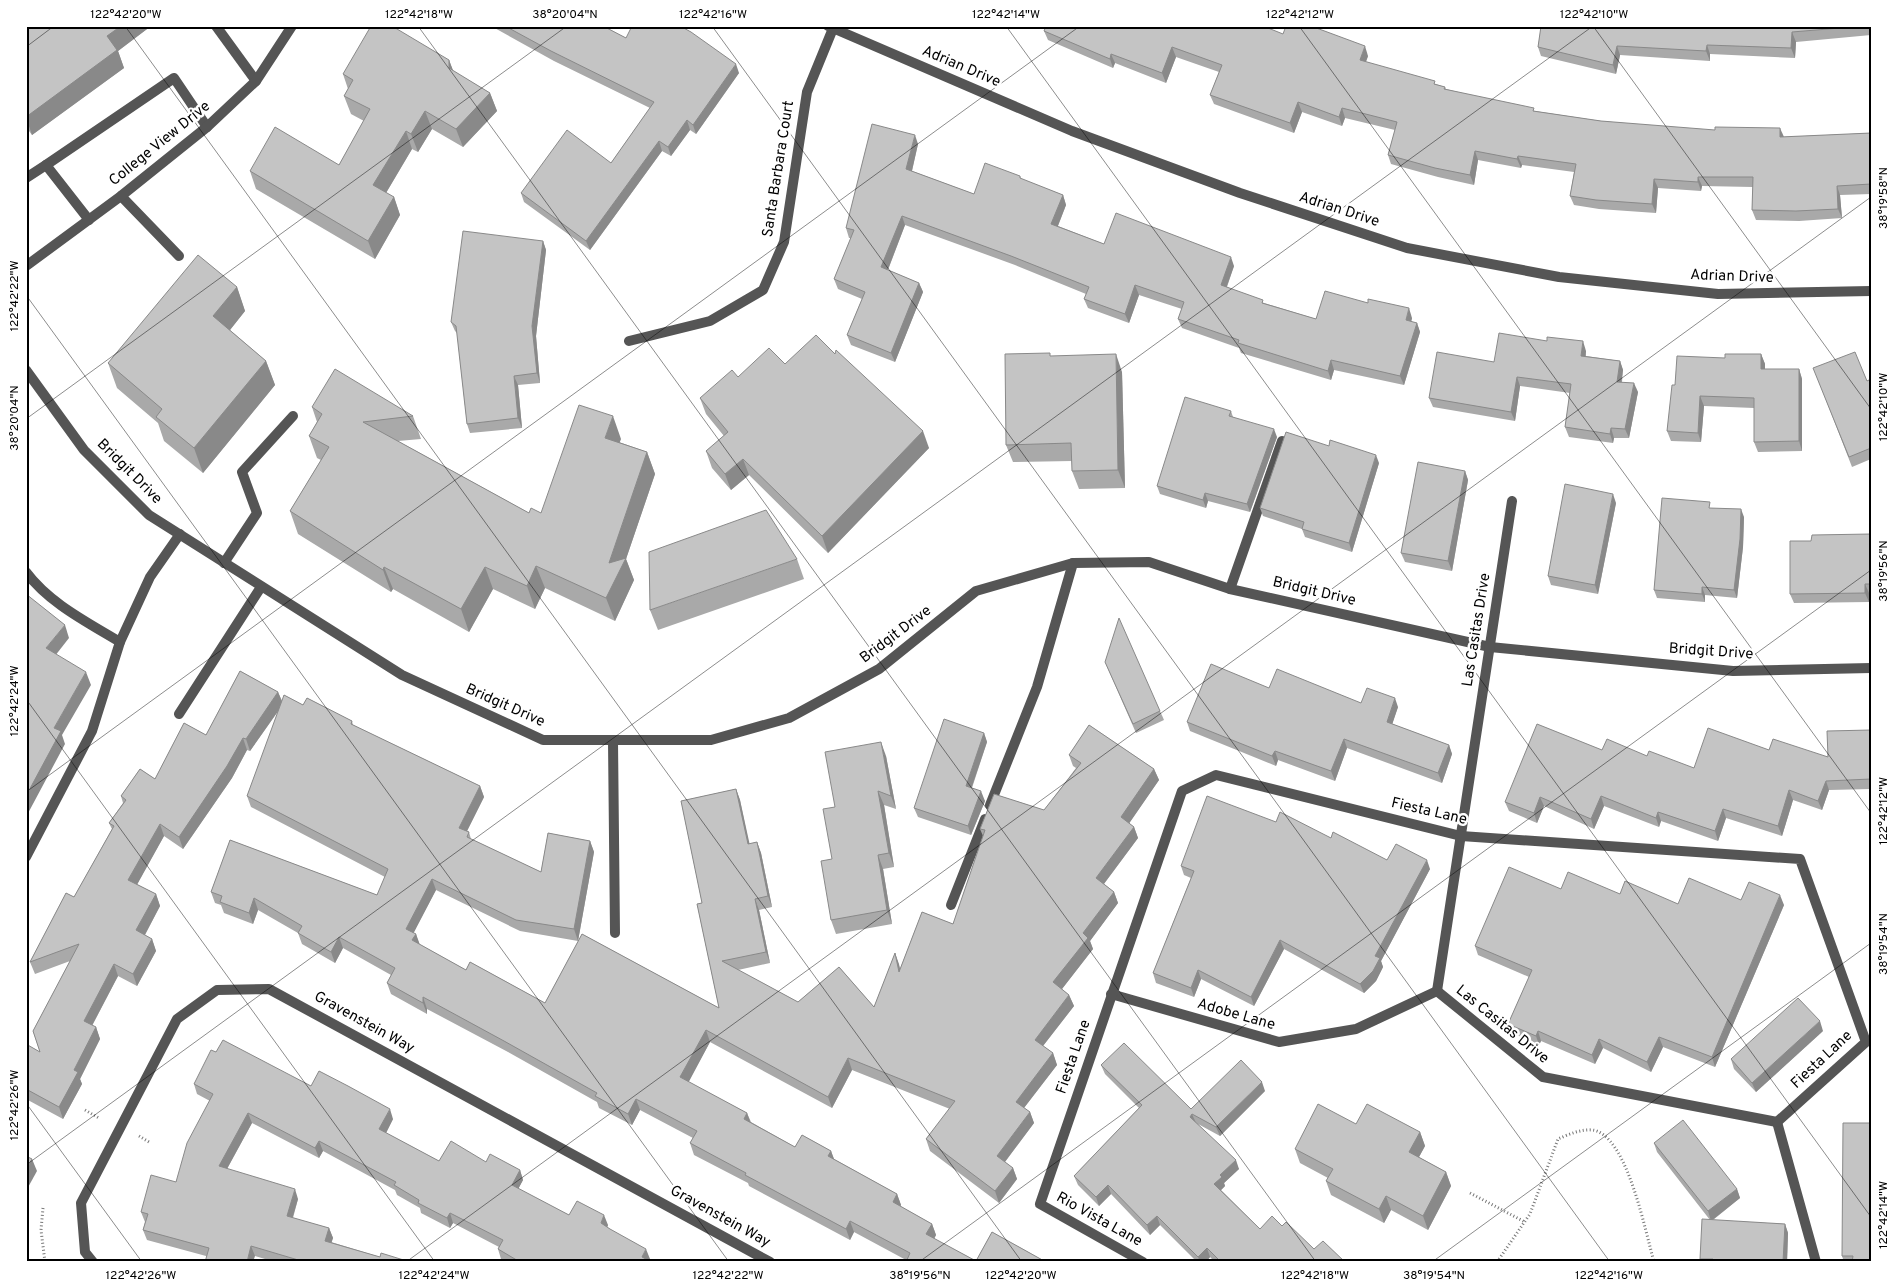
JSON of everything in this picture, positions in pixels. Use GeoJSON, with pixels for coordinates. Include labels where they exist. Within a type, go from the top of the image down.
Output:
{"type":"FeatureCollection","features":[{"type":"Feature","properties":{"kind":"street"},"geometry":{"type":"LineString","coordinates":[[216,26],[256,81]]}},
{"type":"Feature","properties":{"kind":"street","name":"College View Drive"},"geometry":{"type":"LineString","coordinates":[[26,266],[121,196],[207,127],[256,81],[292,26]]}},
{"type":"Feature","properties":{"kind":"street","name":"Adrian Drive"},"geometry":{"type":"LineString","coordinates":[[832,27],[1072,131],[1240,193],[1406,248],[1559,276],[1718,294],[1871,291]]}},
{"type":"Feature","properties":{"kind":"street","name":"Santa Barbara Court"},"geometry":{"type":"LineString","coordinates":[[629,341],[710,321],[763,290],[784,242],[807,92],[832,27]]}},
{"type":"Feature","properties":{"kind":"street"},"geometry":{"type":"LineString","coordinates":[[26,178],[174,78],[207,127]]}},
{"type":"Feature","properties":{"kind":"street"},"geometry":{"type":"LineString","coordinates":[[46,164],[89,220]]}},
{"type":"Feature","properties":{"kind":"street"},"geometry":{"type":"LineString","coordinates":[[121,196],[179,256]]}},
{"type":"Feature","properties":{"kind":"street","name":"Bridgit Drive"},"geometry":{"type":"LineString","coordinates":[[26,370],[84,450],[149,516],[402,676],[543,740],[712,740],[789,718],[879,669],[976,591],[1073,563],[1149,562],[1230,589],[1490,647],[1732,671],[1871,668]]}},
{"type":"Feature","properties":{"kind":"street"},"geometry":{"type":"LineString","coordinates":[[224,563],[258,513],[242,472],[293,416]]}},
{"type":"Feature","properties":{"kind":"street"},"geometry":{"type":"LineString","coordinates":[[1230,589],[1282,441]]}},
{"type":"Feature","properties":{"kind":"street","name":"Las Casitas Drive"},"geometry":{"type":"LineString","coordinates":[[1512,501],[1437,991],[1543,1077],[1776,1122]]}},
{"type":"Feature","properties":{"kind":"street"},"geometry":{"type":"LineString","coordinates":[[26,857],[92,731],[120,642],[150,577],[180,534]]}},
{"type":"Feature","properties":{"kind":"street"},"geometry":{"type":"LineString","coordinates":[[951,905],[1036,687],[1073,563]]}},
{"type":"Feature","properties":{"kind":"street"},"geometry":{"type":"LineString","coordinates":[[26,572],[36,585],[74,614],[120,642]]}},
{"type":"Feature","properties":{"kind":"street"},"geometry":{"type":"LineString","coordinates":[[179,714],[261,586]]}},
{"type":"Feature","properties":{"kind":"street"},"geometry":{"type":"LineString","coordinates":[[613,741],[615,933]]}},
{"type":"Feature","properties":{"kind":"street","name":"Fiesta Lane"},"geometry":{"type":"LineString","coordinates":[[1040,1204],[1182,791],[1216,775],[1461,836],[1800,859],[1866,1042],[1776,1122]]}},
{"type":"Feature","properties":{"kind":"street","name":"Gravenstein Way"},"geometry":{"type":"LineString","coordinates":[[93,1262],[85,1252],[81,1203],[177,1019],[217,990],[269,989],[770,1262]]}},
{"type":"Feature","properties":{"kind":"street","name":"Adobe Lane"},"geometry":{"type":"LineString","coordinates":[[1111,994],[1278,1042],[1356,1029],[1437,991]]}},
{"type":"Feature","properties":{"kind":"street"},"geometry":{"type":"LineString","coordinates":[[1776,1122],[1816,1262]]}},
{"type":"Feature","properties":{"kind":"street","name":"Rio Vista Lane"},"geometry":{"type":"LineString","coordinates":[[1040,1204],[1143,1262]]}},
{"type":"Feature","properties":{"kind":"path"},"geometry":{"type":"LineString","coordinates":[[85,1110],[99,1118]]}},
{"type":"Feature","properties":{"kind":"path"},"geometry":{"type":"LineString","coordinates":[[1497,1262],[1530,1214],[1558,1139],[1574,1132],[1598,1131],[1610,1140],[1630,1175],[1654,1262]]}},
{"type":"Feature","properties":{"kind":"path"},"geometry":{"type":"LineString","coordinates":[[138,1136],[149,1142]]}},
{"type":"Feature","properties":{"kind":"path"},"geometry":{"type":"LineString","coordinates":[[1470,1193],[1525,1222]]}},
{"type":"Feature","properties":{"kind":"path"},"geometry":{"type":"LineString","coordinates":[[43,1208],[41,1230],[44,1262]]}},
{"type":"Feature","properties":{"kind":"building"},"geometry":{"type":"Polygon","coordinates":[[[26,26],[121,26],[107,36],[117,50],[26,117],[26,26]]]}},
{"type":"Feature","properties":{"kind":"building"},"geometry":{"type":"Polygon","coordinates":[[[371,26],[392,26],[449,60],[449,68],[490,93],[456,129],[425,111],[411,134],[406,131],[373,185],[394,197],[368,241],[250,171],[275,127],[339,165],[370,109],[344,96],[353,80],[343,74],[371,26]]]}},
{"type":"Feature","properties":{"kind":"building"},"geometry":{"type":"Polygon","coordinates":[[[505,26],[603,26],[626,38],[632,26],[680,26],[736,64],[693,125],[687,120],[668,147],[659,141],[586,241],[521,193],[567,130],[611,163],[654,102],[505,26]]]}},
{"type":"Feature","properties":{"kind":"building"},"geometry":{"type":"Polygon","coordinates":[[[1046,26],[1186,26],[1192,28],[1192,26],[1263,26],[1283,34],[1286,26],[1311,26],[1365,46],[1360,60],[1435,81],[1434,84],[1445,87],[1444,89],[1534,108],[1533,111],[1601,121],[1715,130],[1715,127],[1780,128],[1780,137],[1871,133],[1871,184],[1837,186],[1838,209],[1796,211],[1752,210],[1753,177],[1698,177],[1698,182],[1654,179],[1652,204],[1570,196],[1576,164],[1518,156],[1517,159],[1475,151],[1470,175],[1435,168],[1388,155],[1397,122],[1342,108],[1339,117],[1298,102],[1290,123],[1210,95],[1222,65],[1172,47],[1162,73],[1111,54],[1110,59],[1044,31],[1046,26]]]}},
{"type":"Feature","properties":{"kind":"building"},"geometry":{"type":"Polygon","coordinates":[[[1541,26],[1864,26],[1792,32],[1791,48],[1707,45],[1706,51],[1617,46],[1613,65],[1538,47],[1541,26]]]}},
{"type":"Feature","properties":{"kind":"building"},"geometry":{"type":"Polygon","coordinates":[[[872,124],[915,135],[906,169],[974,194],[985,163],[1063,195],[1051,224],[1104,244],[1116,213],[1231,257],[1221,285],[1263,300],[1262,303],[1316,319],[1325,291],[1368,303],[1368,299],[1409,308],[1406,320],[1417,323],[1400,376],[1331,360],[1328,371],[1238,343],[1239,340],[1178,319],[1184,302],[1135,285],[1125,314],[1084,299],[1089,287],[902,216],[881,267],[919,283],[891,353],[847,335],[865,292],[834,279],[854,230],[846,228],[872,124]]]}},
{"type":"Feature","properties":{"kind":"building"},"geometry":{"type":"Polygon","coordinates":[[[463,231],[543,241],[532,326],[537,373],[514,376],[518,418],[467,424],[456,326],[451,322],[463,231]]]}},
{"type":"Feature","properties":{"kind":"building"},"geometry":{"type":"Polygon","coordinates":[[[198,255],[237,287],[213,316],[266,361],[194,448],[156,417],[162,409],[108,363],[198,255]]]}},
{"type":"Feature","properties":{"kind":"building"},"geometry":{"type":"Polygon","coordinates":[[[1499,333],[1547,341],[1547,337],[1583,341],[1581,356],[1620,361],[1617,382],[1634,383],[1625,429],[1611,428],[1610,434],[1565,427],[1571,384],[1517,377],[1511,412],[1429,398],[1437,352],[1494,362],[1499,333]]]}},
{"type":"Feature","properties":{"kind":"building"},"geometry":{"type":"Polygon","coordinates":[[[816,335],[835,354],[836,350],[923,431],[822,536],[743,459],[725,474],[706,451],[728,432],[700,398],[732,370],[738,377],[769,348],[785,364],[816,335]]]}},
{"type":"Feature","properties":{"kind":"building"},"geometry":{"type":"Polygon","coordinates":[[[1855,352],[1867,381],[1871,379],[1871,448],[1849,457],[1813,368],[1855,352]]]}},
{"type":"Feature","properties":{"kind":"building"},"geometry":{"type":"Polygon","coordinates":[[[1050,353],[1050,356],[1116,354],[1118,470],[1072,471],[1071,443],[1006,445],[1005,354],[1050,353]]]}},
{"type":"Feature","properties":{"kind":"building"},"geometry":{"type":"Polygon","coordinates":[[[1725,354],[1761,354],[1761,369],[1799,369],[1799,441],[1754,442],[1754,398],[1700,396],[1698,433],[1667,431],[1672,385],[1675,385],[1677,356],[1725,358],[1725,354]]]}},
{"type":"Feature","properties":{"kind":"building"},"geometry":{"type":"Polygon","coordinates":[[[335,369],[413,416],[363,422],[529,513],[531,508],[541,513],[579,405],[613,416],[605,438],[647,452],[609,563],[626,558],[606,598],[536,566],[527,586],[485,567],[461,609],[384,567],[383,570],[290,511],[329,447],[309,436],[322,414],[312,407],[335,369]]]}},
{"type":"Feature","properties":{"kind":"building"},"geometry":{"type":"Polygon","coordinates":[[[1185,397],[1231,411],[1229,416],[1274,429],[1247,504],[1205,493],[1203,500],[1157,486],[1185,397]]]}},
{"type":"Feature","properties":{"kind":"building"},"geometry":{"type":"Polygon","coordinates":[[[1286,432],[1329,446],[1330,440],[1376,455],[1349,543],[1302,529],[1304,522],[1260,508],[1286,432]]]}},
{"type":"Feature","properties":{"kind":"building"},"geometry":{"type":"Polygon","coordinates":[[[1418,462],[1465,471],[1448,561],[1401,553],[1418,462]]]}},
{"type":"Feature","properties":{"kind":"building"},"geometry":{"type":"Polygon","coordinates":[[[1565,484],[1613,494],[1595,585],[1548,576],[1565,484]]]}},
{"type":"Feature","properties":{"kind":"building"},"geometry":{"type":"Polygon","coordinates":[[[1662,498],[1710,502],[1709,508],[1741,509],[1740,539],[1734,590],[1702,587],[1702,594],[1654,590],[1662,498]]]}},
{"type":"Feature","properties":{"kind":"building"},"geometry":{"type":"Polygon","coordinates":[[[766,510],[797,559],[650,610],[649,552],[766,510]]]}},
{"type":"Feature","properties":{"kind":"building"},"geometry":{"type":"Polygon","coordinates":[[[1871,534],[1871,584],[1865,584],[1865,593],[1790,594],[1790,541],[1811,541],[1812,535],[1871,534]]]}},
{"type":"Feature","properties":{"kind":"building"},"geometry":{"type":"Polygon","coordinates":[[[26,594],[65,625],[46,648],[86,672],[54,728],[61,731],[26,796],[26,594]]]}},
{"type":"Feature","properties":{"kind":"building"},"geometry":{"type":"Polygon","coordinates":[[[1119,618],[1160,711],[1133,724],[1105,662],[1119,618]]]}},
{"type":"Feature","properties":{"kind":"building"},"geometry":{"type":"Polygon","coordinates":[[[1211,664],[1269,688],[1277,669],[1361,703],[1367,688],[1395,698],[1387,722],[1449,745],[1438,773],[1344,739],[1331,771],[1275,751],[1272,756],[1187,722],[1211,664]]]}},
{"type":"Feature","properties":{"kind":"building"},"geometry":{"type":"Polygon","coordinates":[[[240,671],[278,692],[246,739],[243,738],[227,766],[179,837],[160,824],[128,880],[156,894],[136,930],[152,939],[133,974],[114,964],[84,1021],[96,1027],[74,1070],[78,1072],[59,1107],[26,1089],[26,1044],[40,1052],[33,1031],[79,944],[30,962],[66,893],[74,897],[114,826],[109,823],[126,800],[121,796],[140,769],[155,779],[184,723],[206,735],[240,671]]]}},
{"type":"Feature","properties":{"kind":"building"},"geometry":{"type":"Polygon","coordinates":[[[284,695],[303,705],[307,698],[352,721],[351,724],[480,786],[459,828],[469,832],[467,837],[541,872],[548,833],[590,841],[574,929],[516,920],[432,879],[406,929],[416,934],[412,940],[466,970],[470,962],[545,1003],[582,934],[719,1008],[697,904],[702,903],[681,801],[736,789],[748,844],[757,842],[768,896],[755,899],[766,952],[722,961],[798,1002],[839,967],[874,1007],[895,953],[899,972],[922,912],[953,924],[985,830],[980,829],[994,794],[1044,810],[1081,763],[1069,755],[1089,725],[1154,769],[1121,817],[1134,827],[1096,878],[1114,892],[1083,933],[1088,938],[1053,982],[1069,995],[1035,1040],[1053,1053],[1016,1102],[1030,1112],[997,1156],[1013,1168],[995,1191],[926,1139],[955,1101],[848,1058],[828,1097],[706,1030],[680,1077],[747,1113],[744,1119],[795,1147],[802,1135],[831,1151],[828,1156],[897,1194],[893,1202],[932,1224],[926,1234],[976,1261],[992,1232],[1046,1262],[906,1262],[910,1253],[850,1221],[846,1229],[690,1143],[697,1131],[636,1099],[628,1114],[595,1096],[597,1093],[504,1041],[423,997],[423,1003],[387,983],[395,968],[339,937],[331,952],[298,933],[302,926],[254,898],[249,913],[220,902],[222,896],[211,892],[230,840],[377,895],[388,869],[247,796],[284,695]]]}},
{"type":"Feature","properties":{"kind":"building"},"geometry":{"type":"Polygon","coordinates":[[[944,719],[984,733],[966,786],[981,791],[968,826],[914,808],[944,719]]]}},
{"type":"Feature","properties":{"kind":"building"},"geometry":{"type":"Polygon","coordinates":[[[1537,724],[1602,750],[1607,739],[1647,756],[1649,751],[1694,768],[1708,728],[1769,750],[1773,739],[1828,757],[1827,731],[1871,730],[1871,779],[1826,781],[1818,801],[1789,790],[1778,826],[1723,809],[1715,831],[1658,812],[1656,818],[1601,796],[1591,819],[1540,797],[1534,813],[1505,802],[1537,724]]]}},
{"type":"Feature","properties":{"kind":"building"},"geometry":{"type":"Polygon","coordinates":[[[881,742],[891,796],[878,791],[889,853],[878,855],[887,910],[831,920],[821,861],[832,859],[823,809],[835,807],[825,752],[881,742]]]}},
{"type":"Feature","properties":{"kind":"building"},"geometry":{"type":"Polygon","coordinates":[[[1207,796],[1276,822],[1280,812],[1331,838],[1333,832],[1387,860],[1396,844],[1427,860],[1375,956],[1380,958],[1373,971],[1360,984],[1280,940],[1251,997],[1198,970],[1191,988],[1153,973],[1194,871],[1181,866],[1207,796]]]}},
{"type":"Feature","properties":{"kind":"building"},"geometry":{"type":"Polygon","coordinates":[[[1509,867],[1561,889],[1568,872],[1620,894],[1625,881],[1678,904],[1689,878],[1741,900],[1749,882],[1780,895],[1712,1057],[1659,1037],[1647,1062],[1599,1039],[1592,1055],[1538,1031],[1536,1036],[1508,1024],[1532,970],[1475,946],[1509,867]]]}},
{"type":"Feature","properties":{"kind":"building"},"geometry":{"type":"Polygon","coordinates":[[[1798,998],[1820,1021],[1752,1083],[1731,1059],[1798,998]]]}},
{"type":"Feature","properties":{"kind":"building"},"geometry":{"type":"Polygon","coordinates":[[[223,1040],[311,1086],[319,1071],[390,1109],[379,1129],[439,1161],[451,1141],[486,1162],[490,1154],[520,1170],[512,1185],[569,1215],[577,1201],[604,1215],[601,1223],[646,1249],[642,1257],[652,1262],[520,1262],[498,1249],[503,1240],[450,1213],[447,1218],[418,1203],[419,1200],[394,1185],[396,1182],[319,1141],[315,1148],[248,1113],[219,1166],[295,1189],[287,1216],[329,1228],[325,1241],[380,1257],[381,1253],[410,1262],[305,1262],[251,1246],[247,1262],[205,1262],[209,1248],[143,1230],[148,1214],[141,1212],[151,1175],[176,1182],[187,1143],[213,1094],[194,1084],[211,1050],[216,1052],[223,1040]]]}},
{"type":"Feature","properties":{"kind":"building"},"geometry":{"type":"Polygon","coordinates":[[[1124,1043],[1191,1109],[1241,1060],[1262,1082],[1216,1127],[1192,1114],[1190,1117],[1236,1160],[1220,1175],[1222,1177],[1214,1184],[1260,1229],[1272,1216],[1282,1226],[1286,1222],[1314,1249],[1323,1241],[1345,1262],[1221,1262],[1207,1248],[1198,1257],[1157,1216],[1147,1225],[1108,1185],[1096,1197],[1074,1176],[1142,1105],[1101,1065],[1124,1043]]]}},
{"type":"Feature","properties":{"kind":"building"},"geometry":{"type":"Polygon","coordinates":[[[1318,1104],[1356,1124],[1367,1104],[1420,1132],[1409,1152],[1446,1172],[1423,1216],[1386,1196],[1379,1209],[1326,1181],[1333,1169],[1295,1149],[1318,1104]]]}},
{"type":"Feature","properties":{"kind":"building"},"geometry":{"type":"Polygon","coordinates":[[[1683,1120],[1737,1189],[1708,1211],[1654,1143],[1683,1120]]]}},
{"type":"Feature","properties":{"kind":"building"},"geometry":{"type":"Polygon","coordinates":[[[1843,1123],[1871,1123],[1871,1262],[1852,1262],[1853,1256],[1842,1256],[1843,1123]]]}},
{"type":"Feature","properties":{"kind":"building"},"geometry":{"type":"Polygon","coordinates":[[[26,1156],[32,1159],[26,1170],[26,1156]]]}},
{"type":"Feature","properties":{"kind":"building"},"geometry":{"type":"Polygon","coordinates":[[[1702,1219],[1785,1224],[1783,1262],[1712,1262],[1713,1259],[1700,1259],[1702,1219]]]}}]}
